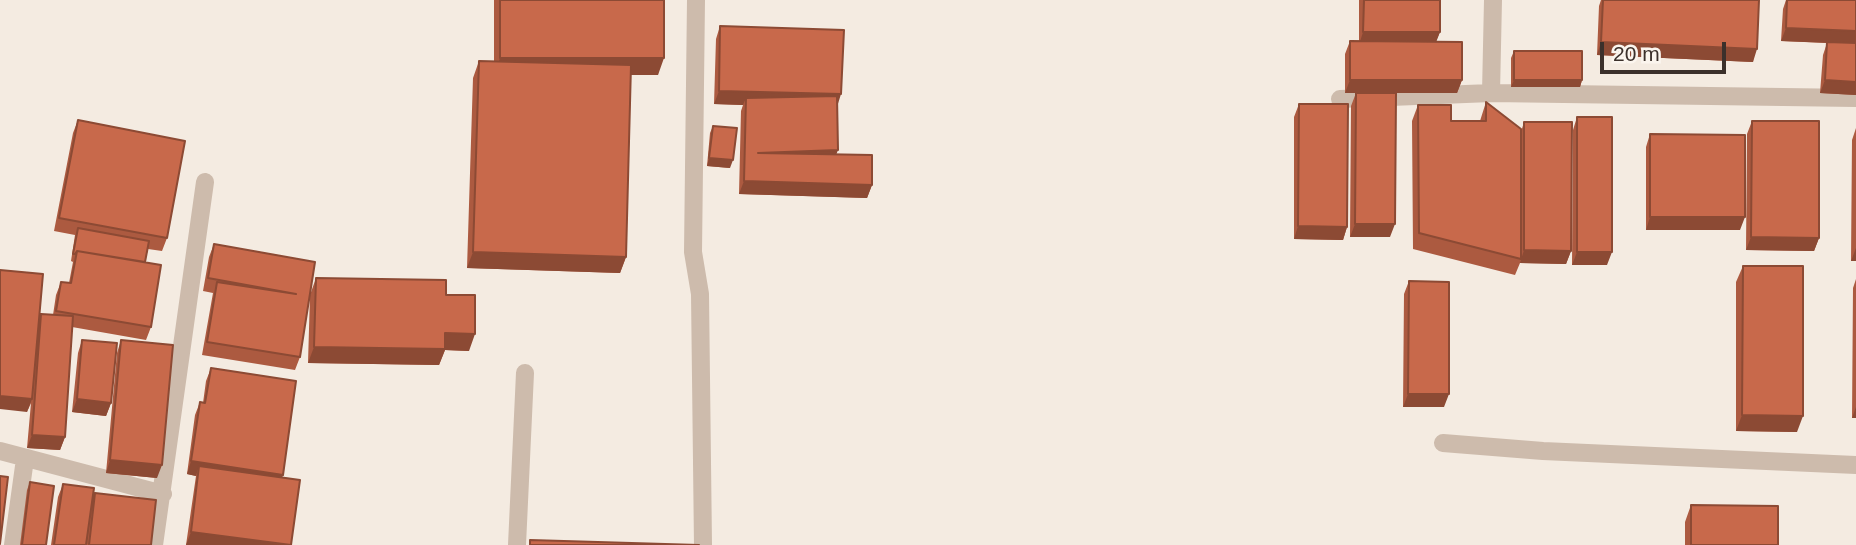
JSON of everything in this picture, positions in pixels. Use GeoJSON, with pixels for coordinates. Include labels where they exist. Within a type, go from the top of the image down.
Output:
{"type":"FeatureCollection","features":[{"type":"Feature","properties":{"kind":"street"},"geometry":{"type":"LineString","coordinates":[[696,0],[693,252],[699,294],[703,545]]}},
{"type":"Feature","properties":{"kind":"street"},"geometry":{"type":"LineString","coordinates":[[1491,93],[1493,0]]}},
{"type":"Feature","properties":{"kind":"street"},"geometry":{"type":"LineString","coordinates":[[1340,99],[1491,93],[1856,98]]}},
{"type":"Feature","properties":{"kind":"street"},"geometry":{"type":"LineString","coordinates":[[155,545],[205,182]]}},
{"type":"Feature","properties":{"kind":"street"},"geometry":{"type":"LineString","coordinates":[[517,545],[525,373]]}},
{"type":"Feature","properties":{"kind":"street"},"geometry":{"type":"LineString","coordinates":[[1443,443],[1543,451],[1856,465]]}},
{"type":"Feature","properties":{"kind":"street"},"geometry":{"type":"LineString","coordinates":[[0,451],[163,494]]}},
{"type":"Feature","properties":{"kind":"street"},"geometry":{"type":"LineString","coordinates":[[13,545],[25,459]]}},
{"type":"Feature","properties":{"kind":"building"},"geometry":{"type":"Polygon","coordinates":[[[500,0],[664,0],[664,58],[500,58],[500,0]]]}},
{"type":"Feature","properties":{"kind":"building"},"geometry":{"type":"Polygon","coordinates":[[[1364,0],[1440,0],[1440,32],[1363,32],[1364,0]]]}},
{"type":"Feature","properties":{"kind":"building"},"geometry":{"type":"Polygon","coordinates":[[[1603,0],[1759,0],[1757,49],[1601,42],[1603,0]]]}},
{"type":"Feature","properties":{"kind":"building"},"geometry":{"type":"Polygon","coordinates":[[[1787,0],[1856,0],[1856,31],[1786,28],[1787,0]]]}},
{"type":"Feature","properties":{"kind":"building"},"geometry":{"type":"Polygon","coordinates":[[[720,26],[844,30],[841,94],[719,91],[720,26]]]}},
{"type":"Feature","properties":{"kind":"building"},"geometry":{"type":"Polygon","coordinates":[[[1350,41],[1462,42],[1462,80],[1350,80],[1350,41]]]}},
{"type":"Feature","properties":{"kind":"building"},"geometry":{"type":"Polygon","coordinates":[[[1827,42],[1856,43],[1856,82],[1825,80],[1827,42]]]}},
{"type":"Feature","properties":{"kind":"building"},"geometry":{"type":"Polygon","coordinates":[[[1514,51],[1582,51],[1582,80],[1514,80],[1514,51]]]}},
{"type":"Feature","properties":{"kind":"building"},"geometry":{"type":"Polygon","coordinates":[[[479,61],[631,65],[626,257],[473,252],[479,61]]]}},
{"type":"Feature","properties":{"kind":"building"},"geometry":{"type":"Polygon","coordinates":[[[1356,93],[1396,93],[1395,224],[1355,224],[1356,93]]]}},
{"type":"Feature","properties":{"kind":"building"},"geometry":{"type":"Polygon","coordinates":[[[837,96],[838,150],[758,153],[872,155],[872,185],[744,181],[746,98],[837,96]]]}},
{"type":"Feature","properties":{"kind":"building"},"geometry":{"type":"Polygon","coordinates":[[[1486,102],[1521,129],[1521,259],[1419,233],[1418,105],[1451,105],[1451,121],[1486,121],[1486,102]]]}},
{"type":"Feature","properties":{"kind":"building"},"geometry":{"type":"Polygon","coordinates":[[[1299,104],[1348,104],[1347,227],[1298,226],[1299,104]]]}},
{"type":"Feature","properties":{"kind":"building"},"geometry":{"type":"Polygon","coordinates":[[[1577,117],[1612,117],[1612,252],[1577,252],[1577,117]]]}},
{"type":"Feature","properties":{"kind":"building"},"geometry":{"type":"Polygon","coordinates":[[[78,120],[185,141],[167,238],[59,218],[78,120]]]}},
{"type":"Feature","properties":{"kind":"building"},"geometry":{"type":"Polygon","coordinates":[[[1752,121],[1819,121],[1819,238],[1751,237],[1752,121]]]}},
{"type":"Feature","properties":{"kind":"building"},"geometry":{"type":"Polygon","coordinates":[[[1524,122],[1572,122],[1571,251],[1524,250],[1524,122]]]}},
{"type":"Feature","properties":{"kind":"building"},"geometry":{"type":"Polygon","coordinates":[[[713,126],[737,128],[733,160],[709,158],[713,126]]]}},
{"type":"Feature","properties":{"kind":"building"},"geometry":{"type":"Polygon","coordinates":[[[1650,134],[1745,135],[1745,217],[1650,217],[1650,134]]]}},
{"type":"Feature","properties":{"kind":"building"},"geometry":{"type":"Polygon","coordinates":[[[78,228],[149,241],[145,262],[77,251],[73,254],[78,228]]]}},
{"type":"Feature","properties":{"kind":"building"},"geometry":{"type":"Polygon","coordinates":[[[214,244],[315,262],[300,357],[207,342],[217,282],[296,294],[208,278],[214,244]]]}},
{"type":"Feature","properties":{"kind":"building"},"geometry":{"type":"Polygon","coordinates":[[[77,251],[161,265],[151,327],[56,311],[61,282],[71,283],[77,251]]]}},
{"type":"Feature","properties":{"kind":"building"},"geometry":{"type":"Polygon","coordinates":[[[1743,266],[1803,266],[1803,416],[1742,415],[1743,266]]]}},
{"type":"Feature","properties":{"kind":"building"},"geometry":{"type":"Polygon","coordinates":[[[0,270],[43,274],[32,399],[0,396],[0,270]]]}},
{"type":"Feature","properties":{"kind":"building"},"geometry":{"type":"Polygon","coordinates":[[[316,278],[446,280],[446,295],[475,295],[475,334],[445,333],[445,349],[314,347],[316,278]]]}},
{"type":"Feature","properties":{"kind":"building"},"geometry":{"type":"Polygon","coordinates":[[[1409,281],[1449,282],[1449,394],[1408,394],[1409,281]]]}},
{"type":"Feature","properties":{"kind":"building"},"geometry":{"type":"Polygon","coordinates":[[[41,314],[73,316],[65,437],[32,435],[41,314]]]}},
{"type":"Feature","properties":{"kind":"building"},"geometry":{"type":"Polygon","coordinates":[[[82,340],[117,343],[111,403],[77,399],[82,340]]]}},
{"type":"Feature","properties":{"kind":"building"},"geometry":{"type":"Polygon","coordinates":[[[121,340],[173,345],[162,465],[110,460],[121,340]]]}},
{"type":"Feature","properties":{"kind":"building"},"geometry":{"type":"Polygon","coordinates":[[[211,368],[296,381],[283,475],[191,461],[200,402],[205,403],[211,368]]]}},
{"type":"Feature","properties":{"kind":"building"},"geometry":{"type":"Polygon","coordinates":[[[199,466],[300,480],[291,545],[191,532],[199,466]]]}},
{"type":"Feature","properties":{"kind":"building"},"geometry":{"type":"Polygon","coordinates":[[[0,476],[8,477],[0,544],[0,476]]]}},
{"type":"Feature","properties":{"kind":"building"},"geometry":{"type":"Polygon","coordinates":[[[30,482],[54,486],[46,545],[22,545],[30,482]]]}},
{"type":"Feature","properties":{"kind":"building"},"geometry":{"type":"Polygon","coordinates":[[[63,484],[94,488],[86,545],[54,545],[63,484]]]}},
{"type":"Feature","properties":{"kind":"building"},"geometry":{"type":"Polygon","coordinates":[[[95,493],[156,500],[151,545],[89,545],[95,493]]]}},
{"type":"Feature","properties":{"kind":"building"},"geometry":{"type":"Polygon","coordinates":[[[1691,505],[1778,506],[1778,545],[1691,545],[1691,505]]]}},
{"type":"Feature","properties":{"kind":"building"},"geometry":{"type":"Polygon","coordinates":[[[530,540],[699,545],[530,545],[530,540]]]}}]}
